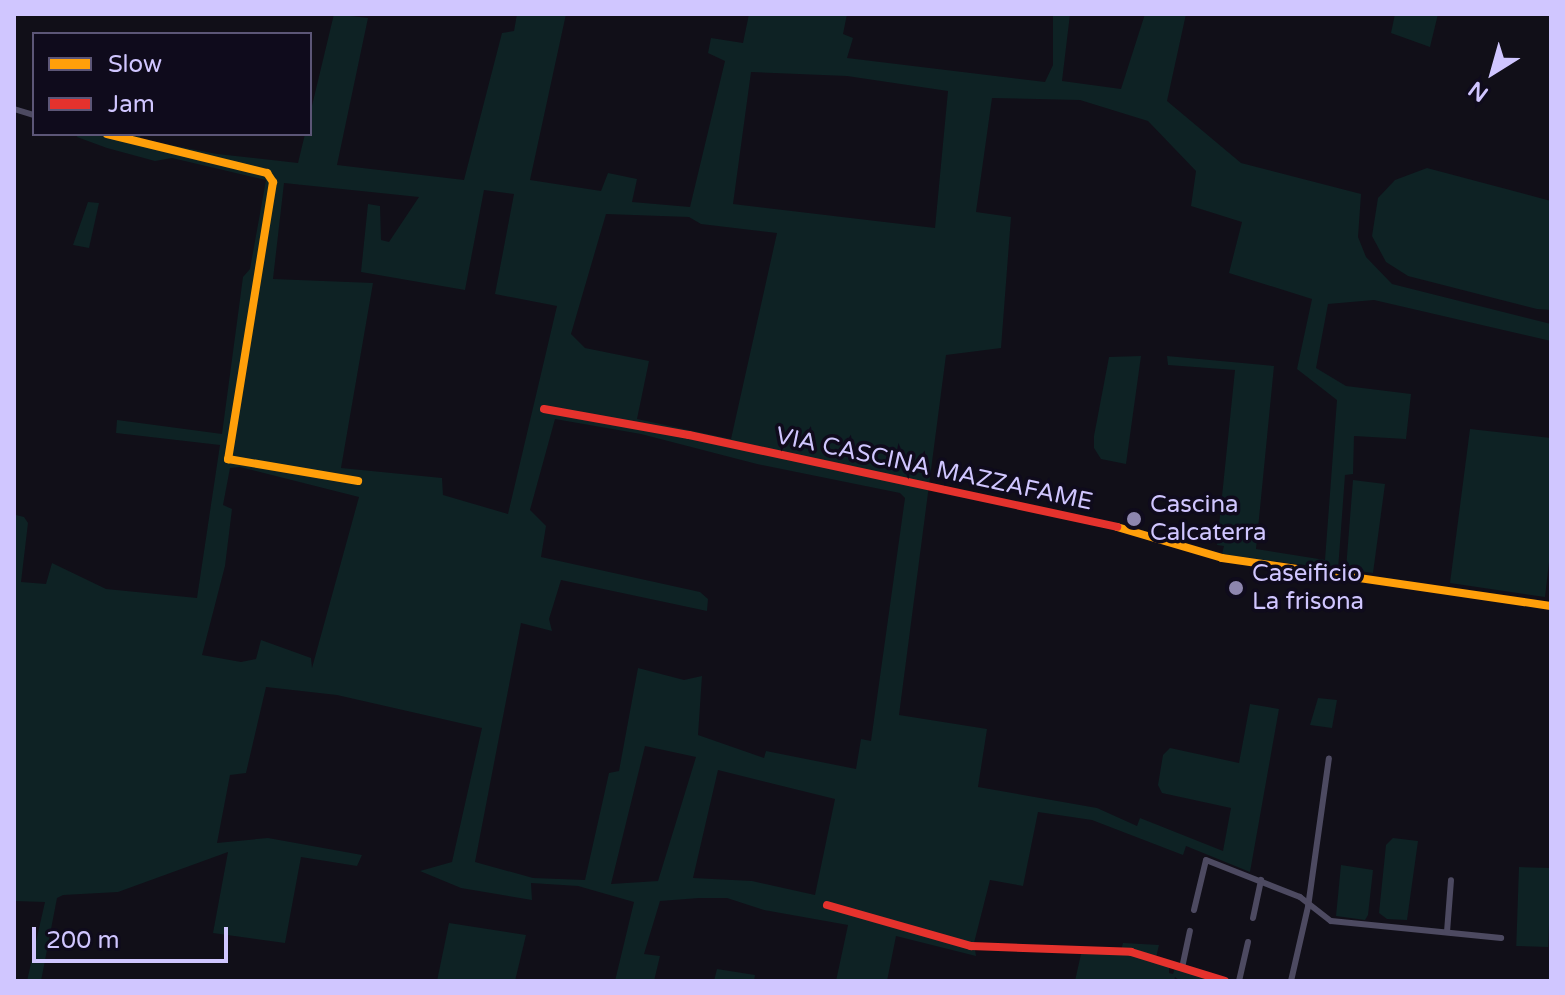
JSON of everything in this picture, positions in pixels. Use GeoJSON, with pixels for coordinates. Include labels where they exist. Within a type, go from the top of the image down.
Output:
{"type":"FeatureCollection","features":[{"type":"Feature","properties":{"kind":"street"},"geometry":{"type":"LineString","coordinates":[[115,136],[267,173],[273,182],[228,459],[358,481]]}},
{"type":"Feature","properties":{"kind":"street","name":"VIA CASCINA MAZZAFAME"},"geometry":{"type":"LineString","coordinates":[[544,409],[689,435],[875,478],[1119,528],[1222,558],[1551,606]]}},
{"type":"Feature","properties":{"kind":"street"},"geometry":{"type":"LineString","coordinates":[[1291,981],[1308,904],[1329,758]]}},
{"type":"Feature","properties":{"kind":"street"},"geometry":{"type":"LineString","coordinates":[[1194,910],[1206,860],[1300,897],[1325,918],[1341,923],[1501,938]]}},
{"type":"Feature","properties":{"kind":"street"},"geometry":{"type":"LineString","coordinates":[[1253,918],[1261,880]]}},
{"type":"Feature","properties":{"kind":"street"},"geometry":{"type":"LineString","coordinates":[[1447,932],[1451,880]]}},
{"type":"Feature","properties":{"kind":"street"},"geometry":{"type":"LineString","coordinates":[[827,905],[971,946],[1130,952],[1225,981]]}},
{"type":"Feature","properties":{"kind":"street"},"geometry":{"type":"LineString","coordinates":[[1182,968],[1190,931]]}},
{"type":"Feature","properties":{"kind":"street"},"geometry":{"type":"LineString","coordinates":[[1239,981],[1248,942]]}},
{"type":"Feature","properties":{"kind":"green space"},"geometry":{"type":"Polygon","coordinates":[[[334,14],[368,18],[337,165],[464,180],[502,33],[514,31],[517,14],[566,14],[530,180],[601,191],[608,173],[637,179],[632,202],[690,207],[725,61],[708,53],[711,38],[743,43],[749,14],[847,14],[843,34],[853,38],[847,58],[1045,82],[1053,65],[1053,14],[1070,14],[1062,81],[1121,89],[1145,14],[1186,14],[1167,101],[1241,163],[1361,194],[1358,237],[1366,257],[1392,284],[1551,324],[1551,341],[1374,300],[1328,304],[1316,368],[1346,386],[1411,394],[1406,439],[1354,436],[1353,474],[1345,475],[1338,570],[1222,554],[1224,546],[1217,545],[1235,370],[1168,365],[1167,356],[1274,366],[1256,549],[1325,560],[1337,400],[1297,369],[1312,299],[1229,273],[1242,222],[1191,206],[1196,171],[1148,121],[1080,100],[992,98],[976,212],[1011,217],[1001,348],[946,355],[899,715],[987,729],[978,787],[1097,808],[1137,826],[1140,818],[1223,851],[1231,808],[1162,793],[1158,785],[1163,755],[1170,748],[1239,763],[1250,704],[1279,709],[1250,872],[1186,846],[1183,855],[1092,820],[1038,812],[1023,886],[990,880],[974,943],[976,956],[896,936],[887,981],[836,981],[848,925],[764,910],[727,898],[699,898],[660,901],[644,954],[660,956],[654,981],[615,981],[634,902],[578,886],[531,883],[532,900],[461,888],[420,871],[452,862],[482,728],[337,695],[266,687],[246,773],[230,775],[217,843],[268,838],[362,855],[357,866],[301,857],[285,943],[213,933],[228,852],[118,892],[63,895],[57,898],[41,981],[27,981],[45,902],[14,901],[14,519],[16,515],[24,517],[28,523],[21,582],[46,584],[52,563],[106,589],[197,598],[220,445],[116,433],[117,420],[222,434],[243,277],[250,269],[266,180],[172,158],[155,161],[77,137],[141,136],[140,139],[217,154],[298,163],[305,136],[312,136],[312,106],[334,14]],[[751,72],[733,204],[935,228],[948,91],[847,76],[751,72]],[[284,183],[273,279],[373,283],[341,468],[442,478],[443,495],[508,514],[557,306],[495,294],[514,194],[484,190],[465,290],[361,272],[368,204],[380,206],[381,240],[389,242],[419,197],[284,183]],[[606,214],[571,334],[585,348],[649,361],[637,419],[731,439],[777,233],[701,224],[689,217],[606,214]],[[555,419],[530,510],[546,526],[541,557],[700,592],[708,599],[707,611],[561,580],[549,619],[552,631],[521,623],[475,862],[533,878],[585,880],[609,773],[619,771],[638,668],[684,680],[702,676],[698,735],[764,758],[766,751],[856,769],[861,739],[871,741],[905,498],[900,493],[757,464],[641,434],[555,419]],[[240,467],[230,468],[223,505],[232,509],[225,566],[202,655],[241,662],[256,659],[261,640],[311,658],[312,668],[359,497],[240,467]],[[645,746],[611,884],[658,881],[696,757],[645,746]],[[718,770],[693,878],[752,881],[815,895],[835,799],[718,770]]]}},
{"type":"Feature","properties":{"kind":"green space"},"geometry":{"type":"Polygon","coordinates":[[[1395,14],[1438,14],[1430,47],[1391,33],[1395,14]]]}},
{"type":"Feature","properties":{"kind":"green space"},"geometry":{"type":"Polygon","coordinates":[[[1427,168],[1551,201],[1551,310],[1408,276],[1386,262],[1372,236],[1378,198],[1395,180],[1427,168]]]}},
{"type":"Feature","properties":{"kind":"green space"},"geometry":{"type":"Polygon","coordinates":[[[88,202],[99,203],[89,248],[73,245],[88,202]]]}},
{"type":"Feature","properties":{"kind":"green space"},"geometry":{"type":"Polygon","coordinates":[[[1141,356],[1126,464],[1101,459],[1094,448],[1094,436],[1109,357],[1141,356]]]}},
{"type":"Feature","properties":{"kind":"green space"},"geometry":{"type":"Polygon","coordinates":[[[1470,429],[1551,438],[1551,545],[1545,597],[1450,583],[1470,429]]]}},
{"type":"Feature","properties":{"kind":"green space"},"geometry":{"type":"Polygon","coordinates":[[[1353,480],[1385,484],[1373,573],[1346,569],[1353,480]]]}},
{"type":"Feature","properties":{"kind":"green space"},"geometry":{"type":"Polygon","coordinates":[[[1318,698],[1337,700],[1332,728],[1310,725],[1318,698]]]}},
{"type":"Feature","properties":{"kind":"green space"},"geometry":{"type":"Polygon","coordinates":[[[1393,838],[1418,841],[1407,920],[1387,919],[1379,913],[1386,845],[1393,838]]]}},
{"type":"Feature","properties":{"kind":"green space"},"geometry":{"type":"Polygon","coordinates":[[[1341,865],[1373,870],[1365,920],[1336,916],[1341,865]]]}},
{"type":"Feature","properties":{"kind":"green space"},"geometry":{"type":"Polygon","coordinates":[[[1519,867],[1551,868],[1548,947],[1516,946],[1519,867]]]}},
{"type":"Feature","properties":{"kind":"green space"},"geometry":{"type":"Polygon","coordinates":[[[449,923],[526,935],[515,981],[437,981],[449,923]]]}},
{"type":"Feature","properties":{"kind":"green space"},"geometry":{"type":"Polygon","coordinates":[[[1123,943],[1159,945],[1155,962],[1169,967],[1169,973],[1173,974],[1175,968],[1217,981],[1180,981],[1175,977],[1174,981],[1075,981],[1081,954],[1120,954],[1123,943]]]}},
{"type":"Feature","properties":{"kind":"green space"},"geometry":{"type":"Polygon","coordinates":[[[717,969],[755,975],[754,981],[714,981],[717,969]]]}},
{"type":"Feature","properties":{"kind":"traffic: slow"},"geometry":{"type":"LineString","coordinates":[[115,136],[267,173],[273,182],[228,459],[358,481]]}},
{"type":"Feature","properties":{"kind":"traffic: slow"},"geometry":{"type":"LineString","coordinates":[[1117,527],[1222,558],[1551,606]]}},
{"type":"Feature","properties":{"kind":"traffic: jam"},"geometry":{"type":"LineString","coordinates":[[544,409],[689,435],[1117,527]]}},
{"type":"Feature","properties":{"kind":"traffic: jam"},"geometry":{"type":"LineString","coordinates":[[827,905],[971,946],[1131,952],[1225,981]]}},
{"type":"Feature","properties":{"kind":"place","name":"Cascina Calcaterra"},"geometry":{"type":"Point","coordinates":[1134,519]}},
{"type":"Feature","properties":{"kind":"place","name":"Caseificio La frisona"},"geometry":{"type":"Point","coordinates":[1236,588]}}]}
